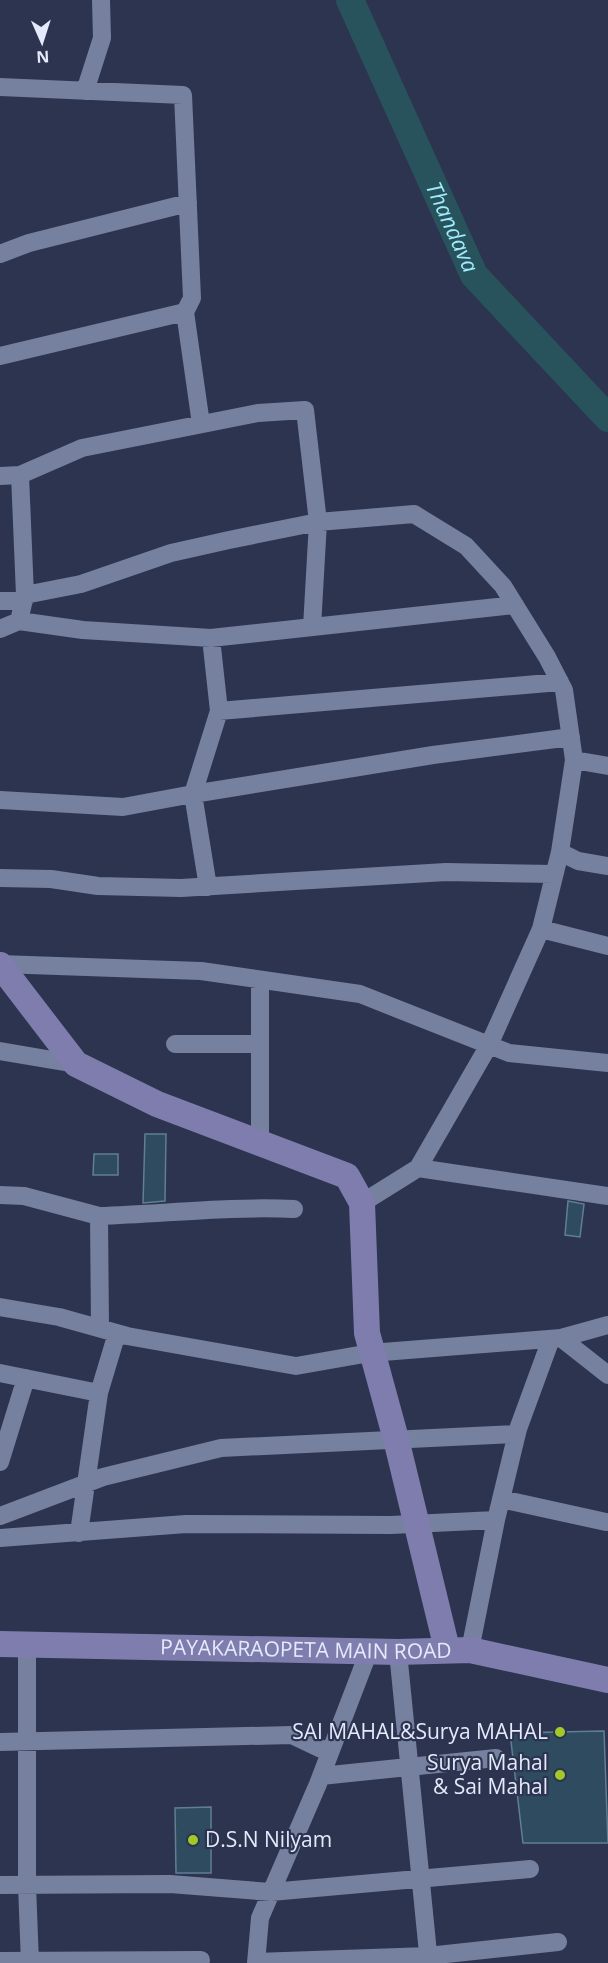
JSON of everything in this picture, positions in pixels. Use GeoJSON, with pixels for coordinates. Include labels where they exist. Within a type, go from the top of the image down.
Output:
{"type":"FeatureCollection","features":[{"type":"Feature","properties":{"kind":"main road"},"geometry":{"type":"LineString","coordinates":[[0,965],[76,1064],[157,1104],[347,1176],[362,1203],[367,1333],[370,1353],[396,1439],[417,1523],[458,1650]]}},
{"type":"Feature","properties":{"kind":"main road","name":"PAYAKARAOPETA MAIN ROAD"},"geometry":{"type":"LineString","coordinates":[[0,1644],[398,1652],[458,1650],[608,1680]]}},
{"type":"Feature","properties":{"kind":"street"},"geometry":{"type":"LineString","coordinates":[[84,91],[102,38],[101,0]]}},
{"type":"Feature","properties":{"kind":"street"},"geometry":{"type":"LineString","coordinates":[[0,87],[183,95],[192,298],[185,312],[201,424]]}},
{"type":"Feature","properties":{"kind":"street"},"geometry":{"type":"LineString","coordinates":[[0,254],[29,243],[188,203]]}},
{"type":"Feature","properties":{"kind":"street"},"geometry":{"type":"LineString","coordinates":[[0,356],[185,312]]}},
{"type":"Feature","properties":{"kind":"street"},"geometry":{"type":"LineString","coordinates":[[0,476],[20,475],[82,448],[258,413],[305,410],[318,522],[312,627]]}},
{"type":"Feature","properties":{"kind":"street"},"geometry":{"type":"LineString","coordinates":[[19,621],[25,598],[20,475]]}},
{"type":"Feature","properties":{"kind":"street"},"geometry":{"type":"LineString","coordinates":[[0,601],[25,598],[81,584],[171,553],[318,522],[414,514],[466,546],[503,586],[515,605],[561,682],[574,760],[560,852],[541,929],[489,1045],[418,1168],[362,1203]]}},
{"type":"Feature","properties":{"kind":"street"},"geometry":{"type":"LineString","coordinates":[[0,629],[19,621],[83,630],[211,638],[515,605]]}},
{"type":"Feature","properties":{"kind":"street"},"geometry":{"type":"LineString","coordinates":[[208,887],[193,794],[219,711],[211,638]]}},
{"type":"Feature","properties":{"kind":"street"},"geometry":{"type":"LineString","coordinates":[[219,711],[561,682]]}},
{"type":"Feature","properties":{"kind":"street"},"geometry":{"type":"LineString","coordinates":[[0,800],[123,807],[433,755],[571,737]]}},
{"type":"Feature","properties":{"kind":"street"},"geometry":{"type":"LineString","coordinates":[[574,760],[608,766]]}},
{"type":"Feature","properties":{"kind":"street"},"geometry":{"type":"LineString","coordinates":[[560,852],[578,861],[608,866]]}},
{"type":"Feature","properties":{"kind":"street"},"geometry":{"type":"LineString","coordinates":[[0,878],[51,879],[98,886],[208,887],[446,872],[554,874]]}},
{"type":"Feature","properties":{"kind":"street"},"geometry":{"type":"LineString","coordinates":[[541,929],[608,946]]}},
{"type":"Feature","properties":{"kind":"street"},"geometry":{"type":"LineString","coordinates":[[0,965],[201,971],[360,994],[509,1053],[608,1063]]}},
{"type":"Feature","properties":{"kind":"street"},"geometry":{"type":"LineString","coordinates":[[260,980],[260,1143]]}},
{"type":"Feature","properties":{"kind":"street"},"geometry":{"type":"LineString","coordinates":[[175,1044],[260,1044]]}},
{"type":"Feature","properties":{"kind":"street"},"geometry":{"type":"LineString","coordinates":[[0,1051],[76,1064]]}},
{"type":"Feature","properties":{"kind":"street"},"geometry":{"type":"LineString","coordinates":[[418,1168],[608,1196]]}},
{"type":"Feature","properties":{"kind":"street"},"geometry":{"type":"LineString","coordinates":[[0,1195],[24,1196],[99,1216],[183,1213],[238,1207],[294,1209]]}},
{"type":"Feature","properties":{"kind":"street"},"geometry":{"type":"LineString","coordinates":[[79,1533],[109,1331],[99,1216]]}},
{"type":"Feature","properties":{"kind":"street"},"geometry":{"type":"LineString","coordinates":[[0,1307],[59,1317],[109,1331],[296,1366],[370,1353],[556,1338],[608,1325]]}},
{"type":"Feature","properties":{"kind":"street"},"geometry":{"type":"LineString","coordinates":[[556,1338],[608,1375]]}},
{"type":"Feature","properties":{"kind":"street"},"geometry":{"type":"LineString","coordinates":[[458,1650],[496,1520],[517,1434],[556,1338]]}},
{"type":"Feature","properties":{"kind":"street"},"geometry":{"type":"LineString","coordinates":[[0,1373],[99,1393]]}},
{"type":"Feature","properties":{"kind":"street"},"geometry":{"type":"LineString","coordinates":[[0,1462],[26,1378]]}},
{"type":"Feature","properties":{"kind":"street"},"geometry":{"type":"LineString","coordinates":[[0,1516],[86,1484],[221,1448],[517,1434]]}},
{"type":"Feature","properties":{"kind":"street"},"geometry":{"type":"LineString","coordinates":[[501,1499],[606,1522]]}},
{"type":"Feature","properties":{"kind":"street"},"geometry":{"type":"LineString","coordinates":[[0,1538],[186,1524],[391,1525],[496,1520]]}},
{"type":"Feature","properties":{"kind":"street"},"geometry":{"type":"LineString","coordinates":[[27,1644],[27,1885],[30,1962]]}},
{"type":"Feature","properties":{"kind":"street"},"geometry":{"type":"LineString","coordinates":[[369,1651],[321,1776],[260,1918],[256,1963],[429,1960],[558,1942]]}},
{"type":"Feature","properties":{"kind":"street"},"geometry":{"type":"LineString","coordinates":[[398,1652],[429,1960]]}},
{"type":"Feature","properties":{"kind":"street"},"geometry":{"type":"LineString","coordinates":[[0,1742],[292,1735],[330,1753]]}},
{"type":"Feature","properties":{"kind":"street"},"geometry":{"type":"LineString","coordinates":[[321,1776],[496,1758]]}},
{"type":"Feature","properties":{"kind":"street"},"geometry":{"type":"LineString","coordinates":[[0,1886],[170,1884],[271,1892],[530,1869]]}},
{"type":"Feature","properties":{"kind":"street"},"geometry":{"type":"LineString","coordinates":[[0,1961],[201,1960]]}},
{"type":"Feature","properties":{"kind":"building"},"geometry":{"type":"Polygon","coordinates":[[[145,1134],[166,1134],[165,1201],[143,1203],[145,1134]]]}},
{"type":"Feature","properties":{"kind":"building"},"geometry":{"type":"Polygon","coordinates":[[[94,1154],[118,1154],[118,1175],[93,1175],[94,1154]]]}},
{"type":"Feature","properties":{"kind":"building"},"geometry":{"type":"Polygon","coordinates":[[[568,1201],[584,1204],[580,1237],[565,1235],[568,1201]]]}},
{"type":"Feature","properties":{"kind":"building","name":"Surya Mahal & Sai Mahal"},"geometry":{"type":"Polygon","coordinates":[[[604,1731],[608,1843],[523,1843],[510,1733],[604,1731]]]}},
{"type":"Feature","properties":{"kind":"building","name":"D.S.N Nilyam"},"geometry":{"type":"Polygon","coordinates":[[[211,1807],[211,1873],[176,1873],[175,1808],[211,1807]]]}},
{"type":"Feature","properties":{"kind":"waterway","name":"Thandava"},"geometry":{"type":"LineString","coordinates":[[350,0],[474,275],[608,418]]}},
{"type":"Feature","properties":{"kind":"place","name":"SAI MAHAL&Surya MAHAL"},"geometry":{"type":"Point","coordinates":[560,1732]}},
{"type":"Feature","properties":{"kind":"place","name":"Surya Mahal & Sai Mahal"},"geometry":{"type":"Point","coordinates":[560,1775]}},
{"type":"Feature","properties":{"kind":"place","name":"D.S.N Nilyam"},"geometry":{"type":"Point","coordinates":[193,1840]}}]}
